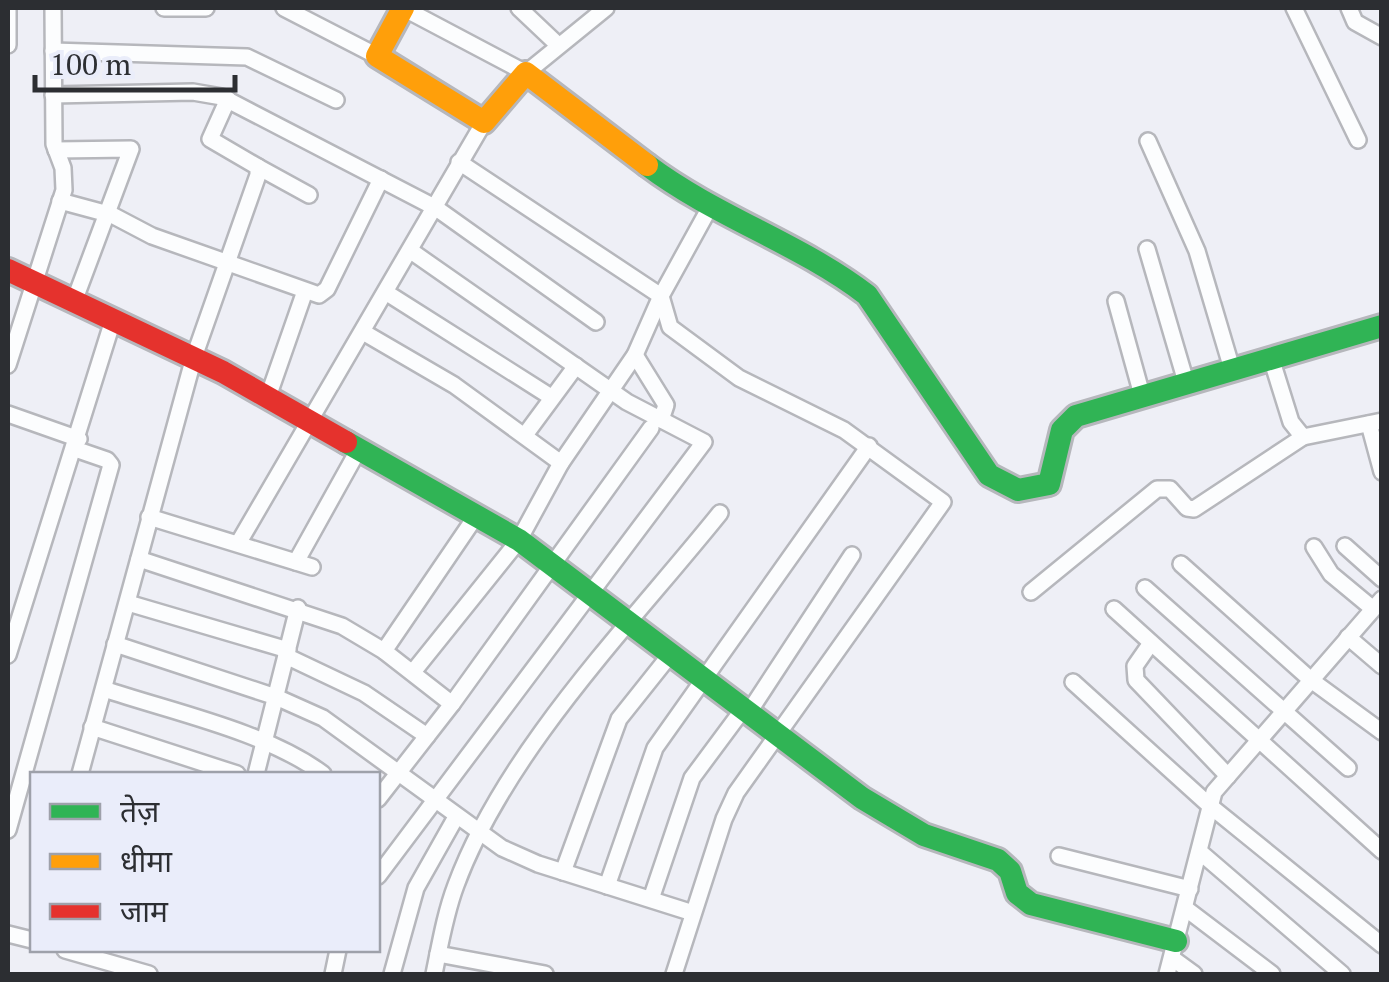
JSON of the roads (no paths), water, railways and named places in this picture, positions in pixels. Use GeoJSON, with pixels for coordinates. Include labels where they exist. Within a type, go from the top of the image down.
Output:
{"type":"FeatureCollection","features":[{"type":"Feature","properties":{"kind":"street"},"geometry":{"type":"LineString","coordinates":[[8,8],[8,45]]}},
{"type":"Feature","properties":{"kind":"street"},"geometry":{"type":"LineString","coordinates":[[8,365],[65,179],[56,150],[53,8]]}},
{"type":"Feature","properties":{"kind":"street"},"geometry":{"type":"LineString","coordinates":[[164,8],[206,8]]}},
{"type":"Feature","properties":{"kind":"street"},"geometry":{"type":"LineString","coordinates":[[284,8],[378,56],[484,122]]}},
{"type":"Feature","properties":{"kind":"street"},"geometry":{"type":"LineString","coordinates":[[378,56],[403,8],[526,72],[687,195],[842,276],[867,295],[1000,485],[1023,491],[1049,484],[1065,423],[1142,395],[1382,326]]}},
{"type":"Feature","properties":{"kind":"street"},"geometry":{"type":"LineString","coordinates":[[519,8],[556,43]]}},
{"type":"Feature","properties":{"kind":"street"},"geometry":{"type":"LineString","coordinates":[[240,542],[484,122],[556,43],[606,8]]}},
{"type":"Feature","properties":{"kind":"street"},"geometry":{"type":"LineString","coordinates":[[1294,8],[1358,140]]}},
{"type":"Feature","properties":{"kind":"street"},"geometry":{"type":"LineString","coordinates":[[1349,8],[1355,22],[1382,38]]}},
{"type":"Feature","properties":{"kind":"street"},"geometry":{"type":"LineString","coordinates":[[53,51],[247,57],[336,100]]}},
{"type":"Feature","properties":{"kind":"street"},"geometry":{"type":"LineString","coordinates":[[53,95],[193,92],[228,99],[436,208],[596,322]]}},
{"type":"Feature","properties":{"kind":"street"},"geometry":{"type":"LineString","coordinates":[[228,99],[210,139],[309,196]]}},
{"type":"Feature","properties":{"kind":"street"},"geometry":{"type":"LineString","coordinates":[[1148,141],[1198,250],[1232,369]]}},
{"type":"Feature","properties":{"kind":"street"},"geometry":{"type":"LineString","coordinates":[[56,150],[130,147],[75,299]]}},
{"type":"Feature","properties":{"kind":"street"},"geometry":{"type":"LineString","coordinates":[[459,162],[661,296],[670,327],[738,378],[869,446],[943,502],[782,736],[736,794],[724,819],[674,974]]}},
{"type":"Feature","properties":{"kind":"street"},"geometry":{"type":"LineString","coordinates":[[81,772],[194,357],[258,167]]}},
{"type":"Feature","properties":{"kind":"street"},"geometry":{"type":"LineString","coordinates":[[60,202],[108,214],[152,236],[319,295],[327,289],[382,179]]}},
{"type":"Feature","properties":{"kind":"street"},"geometry":{"type":"LineString","coordinates":[[413,672],[519,540],[561,463],[614,391],[635,355],[661,296],[710,207]]}},
{"type":"Feature","properties":{"kind":"street"},"geometry":{"type":"LineString","coordinates":[[1148,248],[1186,382]]}},
{"type":"Feature","properties":{"kind":"street"},"geometry":{"type":"LineString","coordinates":[[380,873],[704,442],[656,424],[411,251]]}},
{"type":"Feature","properties":{"kind":"street"},"geometry":{"type":"LineString","coordinates":[[8,270],[114,317],[268,396],[519,540],[862,798],[924,836],[998,860],[1010,871],[1018,892],[1031,904],[1174,949],[1194,974]]}},
{"type":"Feature","properties":{"kind":"street"},"geometry":{"type":"LineString","coordinates":[[268,396],[304,291]]}},
{"type":"Feature","properties":{"kind":"street"},"geometry":{"type":"LineString","coordinates":[[387,292],[551,396]]}},
{"type":"Feature","properties":{"kind":"street"},"geometry":{"type":"LineString","coordinates":[[1116,301],[1142,395]]}},
{"type":"Feature","properties":{"kind":"street"},"geometry":{"type":"LineString","coordinates":[[8,655],[114,317]]}},
{"type":"Feature","properties":{"kind":"street"},"geometry":{"type":"LineString","coordinates":[[364,332],[454,385],[561,463]]}},
{"type":"Feature","properties":{"kind":"street"},"geometry":{"type":"LineString","coordinates":[[380,796],[656,424],[666,405],[635,355]]}},
{"type":"Feature","properties":{"kind":"street"},"geometry":{"type":"LineString","coordinates":[[1271,358],[1291,422],[1303,437]]}},
{"type":"Feature","properties":{"kind":"street"},"geometry":{"type":"LineString","coordinates":[[526,435],[576,366]]}},
{"type":"Feature","properties":{"kind":"street"},"geometry":{"type":"LineString","coordinates":[[8,414],[77,444],[110,465],[15,779],[8,830]]}},
{"type":"Feature","properties":{"kind":"street"},"geometry":{"type":"LineString","coordinates":[[1031,592],[1156,489],[1170,489],[1186,508],[1194,509],[1303,437],[1375,422],[1382,472]]}},
{"type":"Feature","properties":{"kind":"street"},"geometry":{"type":"LineString","coordinates":[[607,886],[642,773],[670,725],[869,446]]}},
{"type":"Feature","properties":{"kind":"street"},"geometry":{"type":"LineString","coordinates":[[150,517],[304,564],[360,447]]}},
{"type":"Feature","properties":{"kind":"street"},"geometry":{"type":"LineString","coordinates":[[434,974],[454,889],[479,834],[557,713],[720,514]]}},
{"type":"Feature","properties":{"kind":"street"},"geometry":{"type":"LineString","coordinates":[[384,651],[476,516]]}},
{"type":"Feature","properties":{"kind":"street"},"geometry":{"type":"LineString","coordinates":[[1345,546],[1382,579]]}},
{"type":"Feature","properties":{"kind":"street"},"geometry":{"type":"LineString","coordinates":[[1167,974],[1210,805],[1228,776],[1377,604],[1331,574],[1314,548]]}},
{"type":"Feature","properties":{"kind":"street"},"geometry":{"type":"LineString","coordinates":[[651,900],[692,778],[746,710],[852,555]]}},
{"type":"Feature","properties":{"kind":"street"},"geometry":{"type":"LineString","coordinates":[[139,560],[298,608],[384,651],[452,704]]}},
{"type":"Feature","properties":{"kind":"street"},"geometry":{"type":"LineString","coordinates":[[1181,564],[1311,680],[1382,732]]}},
{"type":"Feature","properties":{"kind":"street"},"geometry":{"type":"LineString","coordinates":[[1145,588],[1348,768]]}},
{"type":"Feature","properties":{"kind":"street"},"geometry":{"type":"LineString","coordinates":[[128,603],[287,653],[364,694],[427,736]]}},
{"type":"Feature","properties":{"kind":"street"},"geometry":{"type":"LineString","coordinates":[[257,772],[298,608]]}},
{"type":"Feature","properties":{"kind":"street"},"geometry":{"type":"LineString","coordinates":[[1114,608],[1382,851]]}},
{"type":"Feature","properties":{"kind":"street"},"geometry":{"type":"LineString","coordinates":[[1348,637],[1382,666]]}},
{"type":"Feature","properties":{"kind":"street"},"geometry":{"type":"LineString","coordinates":[[1151,643],[1135,666],[1136,680],[1228,776]]}},
{"type":"Feature","properties":{"kind":"street"},"geometry":{"type":"LineString","coordinates":[[115,644],[276,697],[324,718],[479,834],[563,872],[694,912]]}},
{"type":"Feature","properties":{"kind":"street"},"geometry":{"type":"LineString","coordinates":[[563,872],[619,719],[670,655]]}},
{"type":"Feature","properties":{"kind":"street"},"geometry":{"type":"LineString","coordinates":[[1072,682],[1210,805],[1382,945]]}},
{"type":"Feature","properties":{"kind":"street"},"geometry":{"type":"LineString","coordinates":[[104,689],[265,744],[300,758],[319,772]]}},
{"type":"Feature","properties":{"kind":"street"},"geometry":{"type":"LineString","coordinates":[[92,727],[231,772]]}},
{"type":"Feature","properties":{"kind":"street"},"geometry":{"type":"LineString","coordinates":[[392,974],[416,888],[456,817]]}},
{"type":"Feature","properties":{"kind":"street"},"geometry":{"type":"LineString","coordinates":[[1200,852],[1342,974]]}},
{"type":"Feature","properties":{"kind":"street"},"geometry":{"type":"LineString","coordinates":[[1060,856],[1190,889]]}},
{"type":"Feature","properties":{"kind":"street"},"geometry":{"type":"LineString","coordinates":[[1185,908],[1272,974]]}},
{"type":"Feature","properties":{"kind":"street"},"geometry":{"type":"LineString","coordinates":[[72,952],[149,974]]}},
{"type":"Feature","properties":{"kind":"street"},"geometry":{"type":"LineString","coordinates":[[438,954],[546,974]]}}]}
